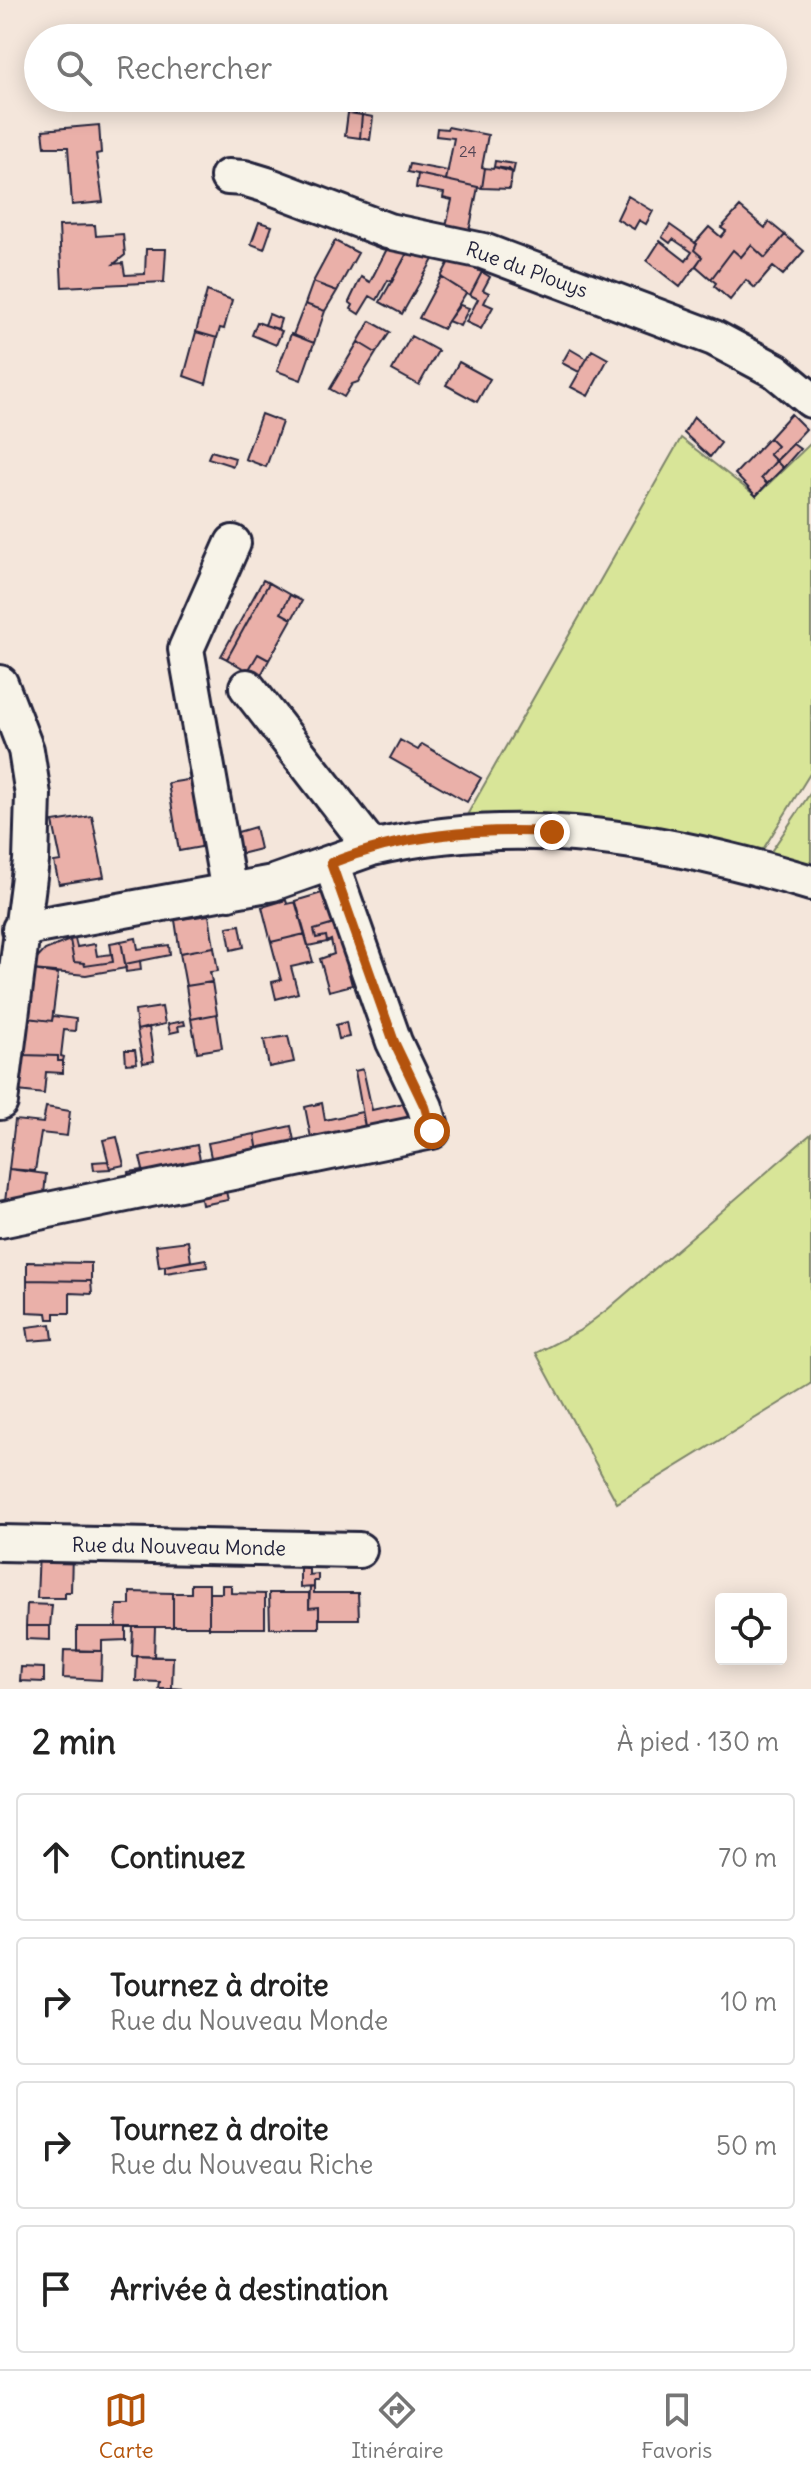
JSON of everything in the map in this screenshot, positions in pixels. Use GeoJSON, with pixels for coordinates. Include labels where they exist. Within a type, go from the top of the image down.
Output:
{"type":"FeatureCollection","features":[{"type":"Feature","properties":{"kind":"street","name":"Rue du Plouys"},"geometry":{"type":"LineString","coordinates":[[228,177],[267,185],[388,231],[483,251],[699,333],[756,359],[793,383],[811,400]]}},
{"type":"Feature","properties":{"kind":"street"},"geometry":{"type":"LineString","coordinates":[[229,892],[186,649],[233,543]]}},
{"type":"Feature","properties":{"kind":"street"},"geometry":{"type":"LineString","coordinates":[[0,683],[26,750],[33,795],[31,861],[0,1102]]}},
{"type":"Feature","properties":{"kind":"street"},"geometry":{"type":"LineString","coordinates":[[247,687],[372,848]]}},
{"type":"Feature","properties":{"kind":"street"},"geometry":{"type":"LineString","coordinates":[[20,929],[282,880],[372,848],[450,833],[497,830],[552,832],[646,842],[697,852],[811,883]]}},
{"type":"Feature","properties":{"kind":"street"},"geometry":{"type":"LineString","coordinates":[[0,1220],[432,1131],[425,1107],[394,1042],[331,863]]}},
{"type":"Feature","properties":{"kind":"street","name":"Rue du Nouveau Monde"},"geometry":{"type":"LineString","coordinates":[[0,1543],[359,1550]]}},
{"type":"Feature","properties":{"kind":"green space"},"geometry":{"type":"Polygon","coordinates":[[[681,438],[756,496],[811,443],[811,772],[762,851],[684,832],[588,819],[467,815],[681,438]]]}},
{"type":"Feature","properties":{"kind":"green space"},"geometry":{"type":"Polygon","coordinates":[[[811,792],[811,883],[760,868],[811,792]]]}},
{"type":"Feature","properties":{"kind":"green space"},"geometry":{"type":"Polygon","coordinates":[[[811,1134],[811,1384],[617,1503],[536,1353],[579,1331],[608,1309],[811,1134]]]}},
{"type":"Feature","properties":{"kind":"building"},"geometry":{"type":"Polygon","coordinates":[[[348,113],[362,115],[360,138],[345,136],[348,113]]]}},
{"type":"Feature","properties":{"kind":"building"},"geometry":{"type":"Polygon","coordinates":[[[362,115],[373,117],[370,140],[360,138],[362,115]]]}},
{"type":"Feature","properties":{"kind":"building"},"geometry":{"type":"Polygon","coordinates":[[[99,125],[101,153],[96,154],[103,202],[72,205],[68,147],[45,147],[43,130],[99,125]]]}},
{"type":"Feature","properties":{"kind":"building"},"geometry":{"type":"Polygon","coordinates":[[[448,127],[488,135],[482,188],[446,180],[454,138],[436,136],[437,128],[448,127]]]}},
{"type":"Feature","properties":{"kind":"building"},"geometry":{"type":"Polygon","coordinates":[[[495,161],[515,164],[513,173],[509,169],[494,167],[495,161]]]}},
{"type":"Feature","properties":{"kind":"building"},"geometry":{"type":"Polygon","coordinates":[[[410,164],[448,171],[446,180],[408,172],[410,164]]]}},
{"type":"Feature","properties":{"kind":"building"},"geometry":{"type":"Polygon","coordinates":[[[485,168],[512,172],[510,189],[482,188],[485,168]]]}},
{"type":"Feature","properties":{"kind":"building"},"geometry":{"type":"Polygon","coordinates":[[[418,174],[478,187],[469,232],[446,226],[452,200],[443,198],[444,193],[416,188],[418,174]]]}},
{"type":"Feature","properties":{"kind":"building"},"geometry":{"type":"Polygon","coordinates":[[[628,196],[653,211],[646,224],[639,220],[634,229],[617,219],[628,196]]]}},
{"type":"Feature","properties":{"kind":"building"},"geometry":{"type":"Polygon","coordinates":[[[740,207],[765,228],[769,222],[785,235],[765,258],[751,245],[741,257],[733,250],[711,279],[696,266],[702,257],[694,250],[695,243],[709,227],[721,237],[726,231],[721,228],[740,207]]]}},
{"type":"Feature","properties":{"kind":"building"},"geometry":{"type":"Polygon","coordinates":[[[259,222],[272,226],[264,249],[251,244],[259,222]]]}},
{"type":"Feature","properties":{"kind":"building"},"geometry":{"type":"Polygon","coordinates":[[[95,225],[96,236],[123,234],[125,255],[114,264],[123,263],[125,275],[145,274],[146,249],[166,249],[164,282],[62,287],[59,226],[95,225]]]}},
{"type":"Feature","properties":{"kind":"building"},"geometry":{"type":"Polygon","coordinates":[[[670,225],[697,244],[694,250],[702,257],[680,287],[647,261],[660,241],[686,261],[692,252],[673,239],[670,243],[662,237],[670,225]]]}},
{"type":"Feature","properties":{"kind":"building"},"geometry":{"type":"Polygon","coordinates":[[[785,235],[804,251],[783,275],[773,267],[755,288],[746,280],[730,300],[714,286],[716,283],[711,279],[733,250],[741,257],[751,245],[765,258],[785,235]]]}},
{"type":"Feature","properties":{"kind":"building"},"geometry":{"type":"Polygon","coordinates":[[[335,241],[358,253],[337,291],[313,282],[335,241]]]}},
{"type":"Feature","properties":{"kind":"building"},"geometry":{"type":"Polygon","coordinates":[[[391,241],[409,249],[392,282],[388,280],[377,300],[370,296],[359,314],[351,309],[353,305],[349,302],[361,277],[370,282],[391,241]]]}},
{"type":"Feature","properties":{"kind":"building"},"geometry":{"type":"Polygon","coordinates":[[[412,245],[435,256],[402,314],[380,302],[412,245]]]}},
{"type":"Feature","properties":{"kind":"building"},"geometry":{"type":"Polygon","coordinates":[[[456,248],[483,262],[479,271],[482,272],[470,295],[441,277],[456,248]]]}},
{"type":"Feature","properties":{"kind":"building"},"geometry":{"type":"Polygon","coordinates":[[[482,272],[490,277],[483,290],[489,293],[484,303],[493,307],[481,329],[466,322],[478,299],[470,295],[482,272]]]}},
{"type":"Feature","properties":{"kind":"building"},"geometry":{"type":"Polygon","coordinates":[[[441,277],[466,293],[443,329],[419,318],[441,277]]]}},
{"type":"Feature","properties":{"kind":"building"},"geometry":{"type":"Polygon","coordinates":[[[313,282],[337,291],[325,311],[305,304],[313,282]]]}},
{"type":"Feature","properties":{"kind":"building"},"geometry":{"type":"Polygon","coordinates":[[[207,291],[232,300],[224,329],[220,328],[217,338],[196,332],[207,291]]]}},
{"type":"Feature","properties":{"kind":"building"},"geometry":{"type":"Polygon","coordinates":[[[305,304],[325,311],[314,343],[293,335],[305,304]]]}},
{"type":"Feature","properties":{"kind":"building"},"geometry":{"type":"Polygon","coordinates":[[[460,305],[469,308],[460,326],[448,321],[460,305]]]}},
{"type":"Feature","properties":{"kind":"building"},"geometry":{"type":"Polygon","coordinates":[[[269,314],[281,319],[278,329],[265,325],[269,314]]]}},
{"type":"Feature","properties":{"kind":"building"},"geometry":{"type":"Polygon","coordinates":[[[370,321],[390,332],[376,353],[358,342],[370,321]]]}},
{"type":"Feature","properties":{"kind":"building"},"geometry":{"type":"Polygon","coordinates":[[[257,322],[282,331],[276,345],[252,335],[257,322]]]}},
{"type":"Feature","properties":{"kind":"building"},"geometry":{"type":"Polygon","coordinates":[[[196,332],[217,338],[206,384],[184,376],[196,332]]]}},
{"type":"Feature","properties":{"kind":"building"},"geometry":{"type":"Polygon","coordinates":[[[291,334],[314,343],[301,380],[277,371],[291,334]]]}},
{"type":"Feature","properties":{"kind":"building"},"geometry":{"type":"Polygon","coordinates":[[[411,336],[438,351],[419,385],[392,370],[411,336]]]}},
{"type":"Feature","properties":{"kind":"building"},"geometry":{"type":"Polygon","coordinates":[[[358,342],[376,353],[358,382],[352,384],[344,397],[330,389],[358,342]]]}},
{"type":"Feature","properties":{"kind":"building"},"geometry":{"type":"Polygon","coordinates":[[[570,349],[587,359],[579,372],[562,363],[570,349]]]}},
{"type":"Feature","properties":{"kind":"building"},"geometry":{"type":"Polygon","coordinates":[[[592,350],[608,359],[588,396],[571,387],[592,350]]]}},
{"type":"Feature","properties":{"kind":"building"},"geometry":{"type":"Polygon","coordinates":[[[459,362],[490,379],[477,402],[446,385],[459,362]]]}},
{"type":"Feature","properties":{"kind":"building"},"geometry":{"type":"Polygon","coordinates":[[[261,414],[282,422],[266,467],[245,459],[261,414]]]}},
{"type":"Feature","properties":{"kind":"building"},"geometry":{"type":"Polygon","coordinates":[[[791,414],[806,429],[776,461],[769,454],[777,446],[769,438],[791,414]]]}},
{"type":"Feature","properties":{"kind":"building"},"geometry":{"type":"Polygon","coordinates":[[[694,417],[721,443],[710,457],[684,433],[694,417]]]}},
{"type":"Feature","properties":{"kind":"building"},"geometry":{"type":"Polygon","coordinates":[[[769,438],[777,446],[769,454],[776,461],[761,478],[767,484],[756,496],[735,474],[769,438]]]}},
{"type":"Feature","properties":{"kind":"building"},"geometry":{"type":"Polygon","coordinates":[[[793,444],[800,449],[783,468],[776,461],[793,444]]]}},
{"type":"Feature","properties":{"kind":"building"},"geometry":{"type":"Polygon","coordinates":[[[211,451],[235,458],[233,466],[208,458],[211,451]]]}},
{"type":"Feature","properties":{"kind":"building"},"geometry":{"type":"Polygon","coordinates":[[[776,461],[783,468],[767,484],[761,478],[776,461]]]}},
{"type":"Feature","properties":{"kind":"building"},"geometry":{"type":"Polygon","coordinates":[[[263,580],[269,583],[227,659],[221,656],[263,580]]]}},
{"type":"Feature","properties":{"kind":"building"},"geometry":{"type":"Polygon","coordinates":[[[269,583],[290,595],[281,613],[292,619],[269,660],[258,654],[248,671],[227,659],[269,583]]]}},
{"type":"Feature","properties":{"kind":"building"},"geometry":{"type":"Polygon","coordinates":[[[290,595],[302,601],[292,619],[281,613],[290,595]]]}},
{"type":"Feature","properties":{"kind":"building"},"geometry":{"type":"Polygon","coordinates":[[[258,654],[269,660],[260,677],[248,671],[258,654]]]}},
{"type":"Feature","properties":{"kind":"building"},"geometry":{"type":"Polygon","coordinates":[[[400,740],[418,750],[422,744],[481,778],[467,802],[390,758],[400,740]]]}},
{"type":"Feature","properties":{"kind":"building"},"geometry":{"type":"Polygon","coordinates":[[[200,778],[212,845],[179,851],[168,783],[200,778]]]}},
{"type":"Feature","properties":{"kind":"building"},"geometry":{"type":"Polygon","coordinates":[[[92,816],[104,877],[59,884],[54,862],[61,861],[53,822],[92,816]]]}},
{"type":"Feature","properties":{"kind":"building"},"geometry":{"type":"Polygon","coordinates":[[[255,827],[260,849],[236,855],[231,834],[255,827]]]}},
{"type":"Feature","properties":{"kind":"building"},"geometry":{"type":"Polygon","coordinates":[[[332,890],[341,922],[314,930],[316,938],[326,936],[327,942],[308,946],[295,901],[332,890]]]}},
{"type":"Feature","properties":{"kind":"building"},"geometry":{"type":"Polygon","coordinates":[[[286,900],[287,904],[296,902],[305,934],[271,942],[262,907],[286,900]]]}},
{"type":"Feature","properties":{"kind":"building"},"geometry":{"type":"Polygon","coordinates":[[[209,915],[214,947],[180,953],[175,920],[209,915]]]}},
{"type":"Feature","properties":{"kind":"building"},"geometry":{"type":"Polygon","coordinates":[[[341,922],[353,964],[347,966],[352,985],[329,991],[320,959],[334,954],[331,940],[327,942],[326,936],[316,938],[314,930],[341,922]]]}},
{"type":"Feature","properties":{"kind":"building"},"geometry":{"type":"Polygon","coordinates":[[[240,925],[244,947],[231,950],[227,927],[240,925]]]}},
{"type":"Feature","properties":{"kind":"building"},"geometry":{"type":"Polygon","coordinates":[[[305,934],[313,962],[291,967],[298,993],[276,999],[272,982],[281,980],[271,942],[305,934]]]}},
{"type":"Feature","properties":{"kind":"building"},"geometry":{"type":"Polygon","coordinates":[[[136,938],[138,949],[169,945],[170,955],[125,964],[121,941],[136,938]]]}},
{"type":"Feature","properties":{"kind":"building"},"geometry":{"type":"Polygon","coordinates":[[[75,939],[77,947],[95,944],[97,956],[112,954],[113,962],[85,966],[84,963],[74,962],[70,940],[75,939]]]}},
{"type":"Feature","properties":{"kind":"building"},"geometry":{"type":"Polygon","coordinates":[[[70,940],[74,962],[84,963],[85,966],[113,962],[110,943],[121,941],[126,968],[86,975],[33,970],[35,961],[45,950],[70,940]]]}},
{"type":"Feature","properties":{"kind":"building"},"geometry":{"type":"Polygon","coordinates":[[[214,947],[218,971],[210,972],[212,982],[186,986],[180,953],[214,947]]]}},
{"type":"Feature","properties":{"kind":"building"},"geometry":{"type":"Polygon","coordinates":[[[140,961],[141,970],[126,972],[125,964],[140,961]]]}},
{"type":"Feature","properties":{"kind":"building"},"geometry":{"type":"Polygon","coordinates":[[[33,970],[58,974],[52,1021],[27,1018],[33,970]]]}},
{"type":"Feature","properties":{"kind":"building"},"geometry":{"type":"Polygon","coordinates":[[[212,982],[217,1014],[191,1019],[186,986],[212,982]]]}},
{"type":"Feature","properties":{"kind":"building"},"geometry":{"type":"Polygon","coordinates":[[[162,1007],[165,1024],[137,1030],[135,1011],[162,1007]]]}},
{"type":"Feature","properties":{"kind":"building"},"geometry":{"type":"Polygon","coordinates":[[[217,1014],[222,1048],[197,1052],[191,1019],[217,1014]]]}},
{"type":"Feature","properties":{"kind":"building"},"geometry":{"type":"Polygon","coordinates":[[[53,1016],[76,1019],[75,1031],[64,1030],[63,1061],[58,1061],[58,1056],[22,1055],[27,1018],[52,1021],[53,1016]]]}},
{"type":"Feature","properties":{"kind":"building"},"geometry":{"type":"Polygon","coordinates":[[[184,1021],[185,1025],[178,1026],[179,1031],[170,1033],[168,1024],[184,1021]]]}},
{"type":"Feature","properties":{"kind":"building"},"geometry":{"type":"Polygon","coordinates":[[[346,1022],[349,1037],[339,1039],[336,1025],[346,1022]]]}},
{"type":"Feature","properties":{"kind":"building"},"geometry":{"type":"Polygon","coordinates":[[[149,1027],[154,1061],[143,1063],[137,1030],[149,1027]]]}},
{"type":"Feature","properties":{"kind":"building"},"geometry":{"type":"Polygon","coordinates":[[[288,1036],[294,1062],[269,1067],[264,1040],[288,1036]]]}},
{"type":"Feature","properties":{"kind":"building"},"geometry":{"type":"Polygon","coordinates":[[[125,1050],[135,1050],[137,1063],[126,1064],[125,1050]]]}},
{"type":"Feature","properties":{"kind":"building"},"geometry":{"type":"Polygon","coordinates":[[[22,1055],[58,1056],[58,1061],[63,1061],[63,1073],[46,1072],[44,1094],[18,1091],[22,1055]]]}},
{"type":"Feature","properties":{"kind":"building"},"geometry":{"type":"Polygon","coordinates":[[[363,1069],[372,1110],[417,1100],[422,1125],[367,1137],[355,1071],[363,1069]]]}},
{"type":"Feature","properties":{"kind":"building"},"geometry":{"type":"Polygon","coordinates":[[[322,1103],[325,1120],[362,1112],[367,1137],[312,1143],[305,1107],[322,1103]]]}},
{"type":"Feature","properties":{"kind":"building"},"geometry":{"type":"Polygon","coordinates":[[[46,1107],[70,1111],[67,1136],[41,1133],[35,1171],[9,1169],[15,1120],[43,1123],[46,1107]]]}},
{"type":"Feature","properties":{"kind":"building"},"geometry":{"type":"Polygon","coordinates":[[[291,1126],[296,1150],[259,1158],[255,1134],[291,1126]]]}},
{"type":"Feature","properties":{"kind":"building"},"geometry":{"type":"Polygon","coordinates":[[[255,1134],[259,1158],[213,1167],[208,1143],[255,1134]]]}},
{"type":"Feature","properties":{"kind":"building"},"geometry":{"type":"Polygon","coordinates":[[[117,1137],[124,1165],[110,1168],[103,1140],[117,1137]]]}},
{"type":"Feature","properties":{"kind":"building"},"geometry":{"type":"Polygon","coordinates":[[[197,1145],[202,1170],[130,1185],[128,1172],[143,1170],[140,1157],[197,1145]]]}},
{"type":"Feature","properties":{"kind":"building"},"geometry":{"type":"Polygon","coordinates":[[[108,1161],[110,1169],[94,1170],[93,1162],[108,1161]]]}},
{"type":"Feature","properties":{"kind":"building"},"geometry":{"type":"Polygon","coordinates":[[[9,1169],[46,1174],[44,1194],[4,1210],[9,1169]]]}},
{"type":"Feature","properties":{"kind":"building"},"geometry":{"type":"Polygon","coordinates":[[[224,1183],[228,1200],[202,1205],[199,1188],[224,1183]]]}},
{"type":"Feature","properties":{"kind":"building"},"geometry":{"type":"Polygon","coordinates":[[[188,1241],[191,1261],[159,1267],[156,1245],[188,1241]]]}},
{"type":"Feature","properties":{"kind":"building"},"geometry":{"type":"Polygon","coordinates":[[[206,1259],[207,1267],[165,1273],[165,1266],[206,1259]]]}},
{"type":"Feature","properties":{"kind":"building"},"geometry":{"type":"Polygon","coordinates":[[[27,1262],[91,1263],[91,1281],[27,1280],[27,1262]]]}},
{"type":"Feature","properties":{"kind":"building"},"geometry":{"type":"Polygon","coordinates":[[[27,1280],[91,1281],[92,1294],[70,1293],[70,1313],[55,1313],[55,1319],[48,1319],[47,1313],[27,1312],[27,1280]]]}},
{"type":"Feature","properties":{"kind":"building"},"geometry":{"type":"Polygon","coordinates":[[[51,1324],[53,1339],[29,1341],[27,1327],[51,1324]]]}},
{"type":"Feature","properties":{"kind":"building"},"geometry":{"type":"Polygon","coordinates":[[[39,1551],[72,1553],[71,1592],[65,1592],[65,1598],[37,1598],[39,1551]]]}},
{"type":"Feature","properties":{"kind":"building"},"geometry":{"type":"Polygon","coordinates":[[[300,1556],[314,1556],[314,1567],[309,1568],[309,1575],[318,1574],[314,1587],[300,1588],[300,1556]]]}},
{"type":"Feature","properties":{"kind":"building"},"geometry":{"type":"Polygon","coordinates":[[[191,1584],[209,1584],[209,1626],[173,1626],[173,1593],[191,1593],[191,1584]]]}},
{"type":"Feature","properties":{"kind":"building"},"geometry":{"type":"Polygon","coordinates":[[[222,1585],[231,1585],[231,1593],[265,1594],[265,1628],[209,1628],[209,1593],[222,1593],[222,1585]]]}},
{"type":"Feature","properties":{"kind":"building"},"geometry":{"type":"Polygon","coordinates":[[[314,1587],[314,1593],[358,1593],[359,1619],[319,1619],[319,1607],[309,1608],[310,1588],[314,1587]]]}},
{"type":"Feature","properties":{"kind":"building"},"geometry":{"type":"Polygon","coordinates":[[[130,1592],[173,1593],[173,1627],[116,1627],[117,1605],[130,1605],[130,1592]]]}},
{"type":"Feature","properties":{"kind":"building"},"geometry":{"type":"Polygon","coordinates":[[[269,1593],[309,1593],[309,1608],[319,1607],[319,1628],[270,1628],[269,1593]]]}},
{"type":"Feature","properties":{"kind":"building"},"geometry":{"type":"Polygon","coordinates":[[[27,1604],[52,1605],[50,1626],[26,1626],[27,1604]]]}},
{"type":"Feature","properties":{"kind":"building"},"geometry":{"type":"Polygon","coordinates":[[[26,1626],[50,1626],[50,1640],[26,1639],[26,1626]]]}},
{"type":"Feature","properties":{"kind":"building"},"geometry":{"type":"Polygon","coordinates":[[[77,1627],[126,1627],[126,1640],[102,1641],[102,1651],[77,1651],[77,1627]]]}},
{"type":"Feature","properties":{"kind":"building"},"geometry":{"type":"Polygon","coordinates":[[[133,1627],[155,1627],[154,1657],[132,1656],[133,1627]]]}},
{"type":"Feature","properties":{"kind":"building"},"geometry":{"type":"Polygon","coordinates":[[[64,1650],[102,1651],[101,1680],[63,1678],[64,1650]]]}},
{"type":"Feature","properties":{"kind":"building"},"geometry":{"type":"Polygon","coordinates":[[[137,1656],[173,1657],[172,1688],[184,1689],[159,1689],[160,1682],[136,1681],[137,1656]]]}},
{"type":"Feature","properties":{"kind":"building"},"geometry":{"type":"Polygon","coordinates":[[[21,1667],[44,1668],[44,1682],[20,1681],[21,1667]]]}},
{"type":"Feature","properties":{"kind":"route"},"geometry":{"type":"LineString","coordinates":[[432,1131],[425,1107],[394,1042],[331,863],[372,848],[425,836],[497,830],[552,832]]}}]}
